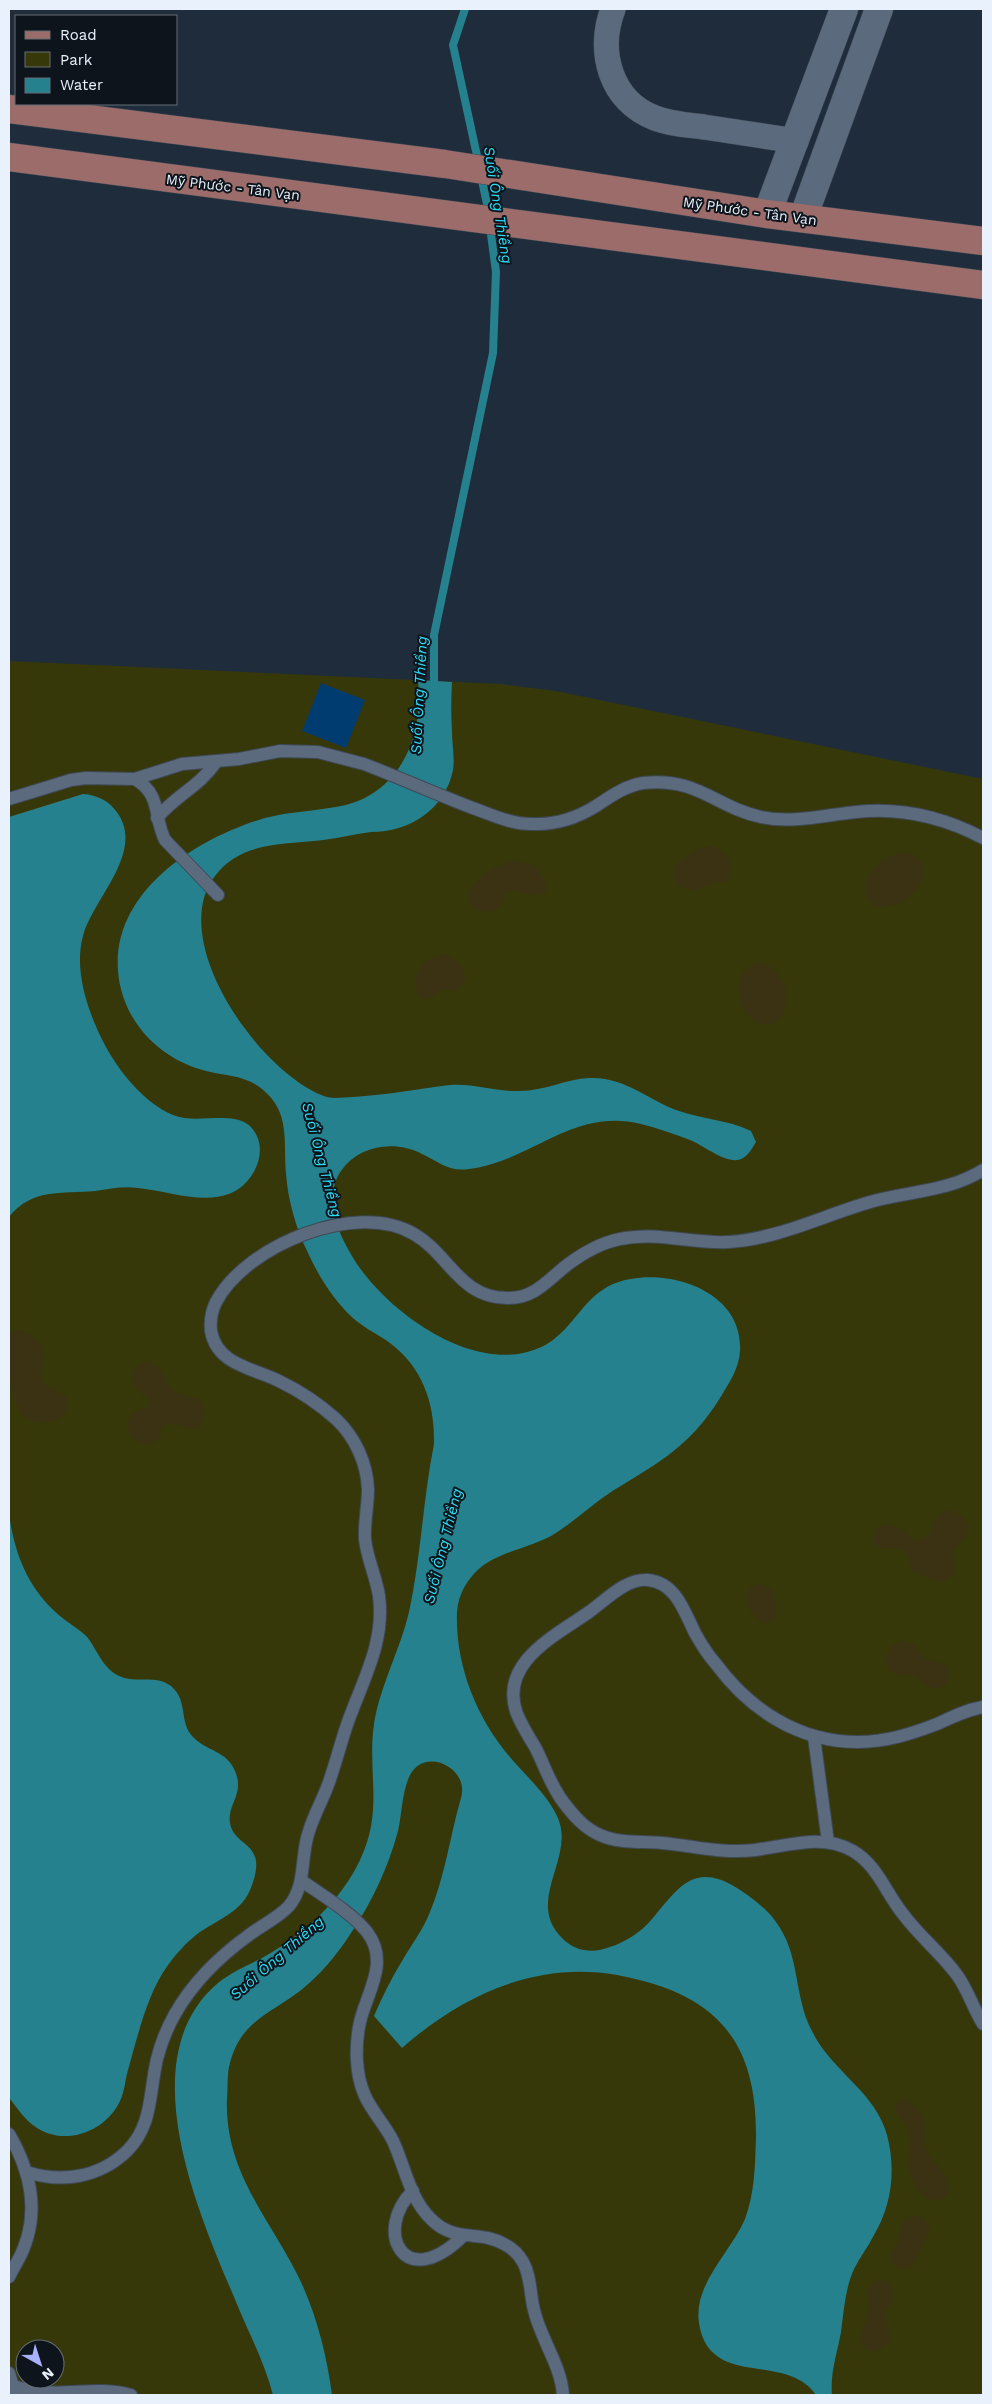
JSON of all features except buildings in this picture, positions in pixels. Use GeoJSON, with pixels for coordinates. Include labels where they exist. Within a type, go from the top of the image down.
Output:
{"type":"FeatureCollection","features":[{"type":"Feature","properties":{"kind":"main road","name":"Mỹ Phước - Tân Vạn"},"geometry":{"type":"LineString","coordinates":[[9,109],[445,164],[767,214],[983,241]]}},
{"type":"Feature","properties":{"kind":"main road","name":"Mỹ Phước - Tân Vạn"},"geometry":{"type":"LineString","coordinates":[[9,157],[983,286]]}},
{"type":"Feature","properties":{"kind":"street"},"geometry":{"type":"LineString","coordinates":[[613,9],[605,37],[608,67],[622,94],[642,112],[668,122],[796,140]]}},
{"type":"Feature","properties":{"kind":"street"},"geometry":{"type":"LineString","coordinates":[[767,214],[844,9]]}},
{"type":"Feature","properties":{"kind":"street"},"geometry":{"type":"LineString","coordinates":[[803,218],[879,9]]}},
{"type":"Feature","properties":{"kind":"lane"},"geometry":{"type":"LineString","coordinates":[[9,799],[71,780],[135,778],[182,764],[216,762],[280,751],[299,750],[342,757],[388,773],[504,820],[530,824],[544,824],[580,815],[625,788],[658,782],[694,788],[730,806],[764,818],[791,819],[854,812],[895,811],[942,819],[983,838]]}},
{"type":"Feature","properties":{"kind":"lane"},"geometry":{"type":"LineString","coordinates":[[157,818],[175,799],[200,783],[216,762]]}},
{"type":"Feature","properties":{"kind":"lane"},"geometry":{"type":"LineString","coordinates":[[135,778],[150,789],[165,840],[218,895]]}},
{"type":"Feature","properties":{"kind":"lane"},"geometry":{"type":"LineString","coordinates":[[26,2172],[42,2176],[76,2177],[108,2166],[123,2155],[144,2127],[152,2098],[156,2062],[163,2038],[182,2003],[217,1961],[254,1931],[285,1910],[294,1900],[302,1881],[309,1831],[328,1786],[355,1702],[367,1678],[379,1633],[378,1595],[366,1546],[366,1476],[356,1445],[340,1422],[295,1389],[228,1359],[214,1341],[211,1319],[217,1300],[233,1279],[261,1254],[293,1237],[340,1225],[368,1221],[398,1226],[424,1240],[454,1274],[470,1287],[494,1297],[508,1298],[534,1292],[586,1252],[621,1238],[655,1236],[694,1242],[719,1242],[761,1238],[876,1201],[942,1189],[960,1183],[983,1170]]}},
{"type":"Feature","properties":{"kind":"lane"},"geometry":{"type":"LineString","coordinates":[[983,1707],[961,1712],[921,1730],[890,1739],[856,1742],[814,1737],[776,1721],[743,1695],[714,1663],[674,1594],[664,1586],[650,1580],[630,1583],[538,1648],[521,1666],[516,1677],[514,1691],[518,1718],[537,1752],[550,1782],[578,1821],[598,1834],[621,1841],[659,1843],[711,1851],[734,1852],[804,1842],[828,1842],[854,1852],[874,1870],[901,1913],[959,1977],[983,2024]]}},
{"type":"Feature","properties":{"kind":"lane"},"geometry":{"type":"LineString","coordinates":[[814,1737],[828,1842]]}},
{"type":"Feature","properties":{"kind":"lane"},"geometry":{"type":"LineString","coordinates":[[302,1881],[360,1925],[374,1945],[377,1967],[376,1978],[360,2022],[357,2041],[360,2078],[365,2096],[392,2140],[412,2191],[431,2220],[451,2234],[490,2239],[504,2244],[515,2252],[523,2262],[528,2274],[534,2311],[541,2334],[557,2367],[563,2395]]}},
{"type":"Feature","properties":{"kind":"lane"},"geometry":{"type":"LineString","coordinates":[[9,2134],[26,2172],[32,2196],[32,2220],[23,2251],[9,2278]]}},
{"type":"Feature","properties":{"kind":"lane"},"geometry":{"type":"LineString","coordinates":[[412,2191],[401,2205],[398,2214],[396,2238],[402,2254],[409,2259],[424,2260],[444,2252],[463,2236]]}},
{"type":"Feature","properties":{"kind":"lane"},"geometry":{"type":"LineString","coordinates":[[9,2373],[14,2391],[44,2394],[109,2391],[131,2395]]}},
{"type":"Feature","properties":{"kind":"green space"},"geometry":{"type":"Polygon","coordinates":[[[9,661],[501,684],[556,691],[983,779],[983,2395],[9,2395],[9,661]]]}},
{"type":"Feature","properties":{"kind":"sand"},"geometry":{"type":"Polygon","coordinates":[[[712,846],[723,851],[729,860],[730,870],[727,881],[711,883],[694,891],[679,886],[673,876],[676,864],[698,849],[712,846]]]}},
{"type":"Feature","properties":{"kind":"sand"},"geometry":{"type":"Polygon","coordinates":[[[906,852],[917,857],[922,865],[923,875],[920,885],[913,894],[903,901],[891,906],[876,906],[867,898],[867,881],[870,874],[882,861],[906,852]]]}},
{"type":"Feature","properties":{"kind":"sand"},"geometry":{"type":"Polygon","coordinates":[[[515,861],[527,863],[537,869],[543,878],[546,891],[533,895],[514,890],[510,891],[505,894],[496,910],[485,912],[476,909],[472,905],[469,896],[474,884],[490,871],[515,861]]]}},
{"type":"Feature","properties":{"kind":"sand"},"geometry":{"type":"Polygon","coordinates":[[[444,955],[459,964],[465,974],[465,980],[457,989],[441,991],[431,998],[424,999],[417,993],[416,978],[418,972],[425,962],[436,956],[444,955]]]}},
{"type":"Feature","properties":{"kind":"sand"},"geometry":{"type":"Polygon","coordinates":[[[757,963],[769,966],[774,970],[782,979],[784,985],[786,997],[784,1010],[779,1019],[771,1024],[754,1021],[746,1013],[741,1001],[740,985],[743,974],[750,966],[757,963]]]}},
{"type":"Feature","properties":{"kind":"sand"},"geometry":{"type":"Polygon","coordinates":[[[15,1330],[31,1335],[39,1343],[43,1353],[42,1382],[63,1394],[68,1403],[61,1418],[42,1422],[29,1419],[19,1410],[10,1380],[9,1363],[9,1333],[15,1330]]]}},
{"type":"Feature","properties":{"kind":"sand"},"geometry":{"type":"Polygon","coordinates":[[[148,1361],[162,1369],[166,1383],[174,1392],[199,1400],[204,1408],[202,1423],[198,1427],[193,1429],[176,1424],[166,1424],[162,1428],[160,1438],[149,1445],[135,1439],[127,1425],[133,1413],[146,1409],[151,1403],[136,1388],[133,1378],[133,1374],[138,1366],[148,1361]]]}},
{"type":"Feature","properties":{"kind":"sand"},"geometry":{"type":"Polygon","coordinates":[[[951,1510],[963,1516],[969,1527],[965,1539],[952,1550],[954,1573],[945,1581],[933,1580],[912,1570],[909,1558],[904,1551],[896,1548],[880,1548],[873,1541],[876,1529],[887,1524],[896,1527],[914,1540],[922,1540],[930,1533],[938,1516],[943,1512],[951,1510]]]}},
{"type":"Feature","properties":{"kind":"sand"},"geometry":{"type":"Polygon","coordinates":[[[761,1584],[773,1590],[776,1607],[775,1619],[767,1623],[756,1618],[746,1598],[750,1588],[761,1584]]]}},
{"type":"Feature","properties":{"kind":"sand"},"geometry":{"type":"Polygon","coordinates":[[[903,1641],[915,1644],[924,1659],[946,1664],[950,1673],[946,1684],[931,1688],[915,1675],[901,1676],[891,1672],[886,1658],[893,1646],[903,1641]]]}},
{"type":"Feature","properties":{"kind":"sand"},"geometry":{"type":"Polygon","coordinates":[[[905,2099],[912,2103],[922,2116],[926,2127],[925,2140],[928,2152],[948,2181],[948,2195],[940,2199],[927,2199],[913,2181],[909,2166],[910,2135],[895,2108],[897,2102],[905,2099]]]}},
{"type":"Feature","properties":{"kind":"sand"},"geometry":{"type":"Polygon","coordinates":[[[914,2215],[925,2218],[930,2227],[929,2232],[913,2266],[901,2269],[892,2262],[891,2255],[899,2238],[903,2221],[914,2215]]]}},
{"type":"Feature","properties":{"kind":"sand"},"geometry":{"type":"Polygon","coordinates":[[[883,2280],[888,2282],[894,2292],[892,2302],[885,2313],[890,2340],[885,2347],[872,2351],[862,2346],[860,2337],[869,2311],[868,2289],[875,2281],[883,2280]]]}},
{"type":"Feature","properties":{"kind":"water"},"geometry":{"type":"Polygon","coordinates":[[[418,680],[452,682],[453,770],[449,784],[434,807],[412,823],[399,828],[329,839],[278,844],[237,856],[215,876],[203,903],[202,935],[211,969],[228,1003],[250,1035],[275,1063],[301,1084],[327,1097],[365,1096],[450,1085],[468,1085],[511,1091],[529,1090],[572,1080],[602,1078],[625,1085],[679,1111],[742,1127],[751,1131],[756,1142],[744,1157],[732,1160],[720,1156],[690,1140],[641,1124],[617,1121],[594,1123],[553,1137],[492,1164],[462,1170],[444,1166],[412,1150],[389,1146],[357,1155],[349,1162],[341,1171],[336,1181],[333,1203],[337,1225],[352,1256],[367,1277],[387,1299],[437,1335],[465,1348],[493,1354],[521,1353],[547,1344],[557,1337],[602,1290],[613,1284],[633,1279],[654,1277],[676,1280],[696,1287],[714,1297],[729,1312],[738,1330],[740,1351],[736,1370],[709,1415],[697,1429],[660,1461],[606,1495],[559,1531],[542,1540],[496,1558],[480,1568],[467,1582],[461,1594],[457,1612],[457,1632],[464,1670],[470,1689],[487,1724],[497,1741],[535,1784],[557,1816],[561,1831],[561,1847],[549,1894],[548,1909],[552,1924],[562,1938],[572,1946],[581,1949],[591,1951],[603,1949],[616,1945],[638,1932],[688,1882],[698,1878],[709,1877],[722,1880],[737,1888],[758,1903],[776,1922],[789,1948],[802,2004],[812,2031],[830,2058],[863,2093],[881,2120],[890,2148],[891,2186],[885,2212],[854,2269],[849,2284],[833,2371],[832,2395],[816,2395],[803,2382],[786,2375],[733,2364],[717,2356],[706,2344],[699,2323],[699,2309],[707,2282],[745,2219],[753,2189],[756,2137],[754,2102],[748,2072],[738,2047],[723,2025],[703,2008],[679,1994],[651,1983],[617,1975],[587,1972],[558,1973],[529,1978],[502,1986],[450,2012],[402,2048],[374,2016],[383,1995],[427,1919],[440,1884],[462,1787],[459,1778],[453,1770],[444,1764],[426,1762],[417,1766],[410,1775],[404,1795],[398,1831],[384,1871],[359,1921],[346,1941],[328,1964],[307,1985],[256,2021],[247,2030],[234,2052],[229,2067],[228,2125],[233,2150],[241,2173],[307,2295],[321,2337],[332,2395],[273,2395],[260,2357],[219,2262],[190,2180],[180,2136],[175,2092],[178,2051],[192,2014],[218,1983],[230,1974],[263,1958],[283,1945],[322,1913],[352,1874],[367,1842],[373,1808],[372,1742],[374,1724],[381,1696],[409,1612],[434,1444],[434,1429],[425,1388],[411,1364],[390,1343],[359,1323],[347,1312],[322,1280],[312,1262],[296,1224],[291,1204],[286,1174],[284,1128],[278,1107],[256,1084],[242,1078],[206,1071],[189,1065],[173,1057],[146,1035],[135,1021],[121,989],[118,971],[120,942],[129,916],[144,893],[164,872],[187,854],[212,839],[265,818],[346,805],[365,798],[382,787],[395,773],[413,739],[419,700],[418,680]]]}},
{"type":"Feature","properties":{"kind":"water"},"geometry":{"type":"Polygon","coordinates":[[[83,794],[101,799],[113,807],[124,826],[125,842],[122,858],[89,921],[81,947],[80,970],[84,992],[101,1037],[126,1077],[148,1099],[173,1115],[185,1118],[235,1119],[245,1123],[253,1130],[259,1142],[259,1157],[249,1179],[238,1189],[225,1195],[211,1198],[197,1197],[127,1187],[48,1194],[27,1201],[9,1217],[9,817],[83,794]]]}},
{"type":"Feature","properties":{"kind":"water"},"geometry":{"type":"Polygon","coordinates":[[[9,1513],[19,1556],[24,1569],[39,1594],[63,1619],[88,1638],[113,1673],[132,1679],[159,1680],[171,1686],[180,1698],[189,1732],[199,1742],[222,1755],[231,1764],[238,1779],[238,1786],[231,1810],[230,1823],[237,1837],[253,1853],[256,1860],[256,1871],[248,1895],[236,1909],[192,1938],[174,1957],[161,1976],[144,2015],[123,2093],[113,2112],[94,2129],[82,2134],[69,2136],[44,2132],[29,2122],[9,2098],[9,1513]]]}},
{"type":"Feature","properties":{"kind":"waterway","name":"Suối Ông Thiềng"},"geometry":{"type":"LineString","coordinates":[[465,9],[453,45],[479,165]]}},
{"type":"Feature","properties":{"kind":"waterway","name":"Suối Ông Thiềng"},"geometry":{"type":"LineString","coordinates":[[434,690],[434,635],[493,353],[496,272],[487,204],[481,176]]}}]}
